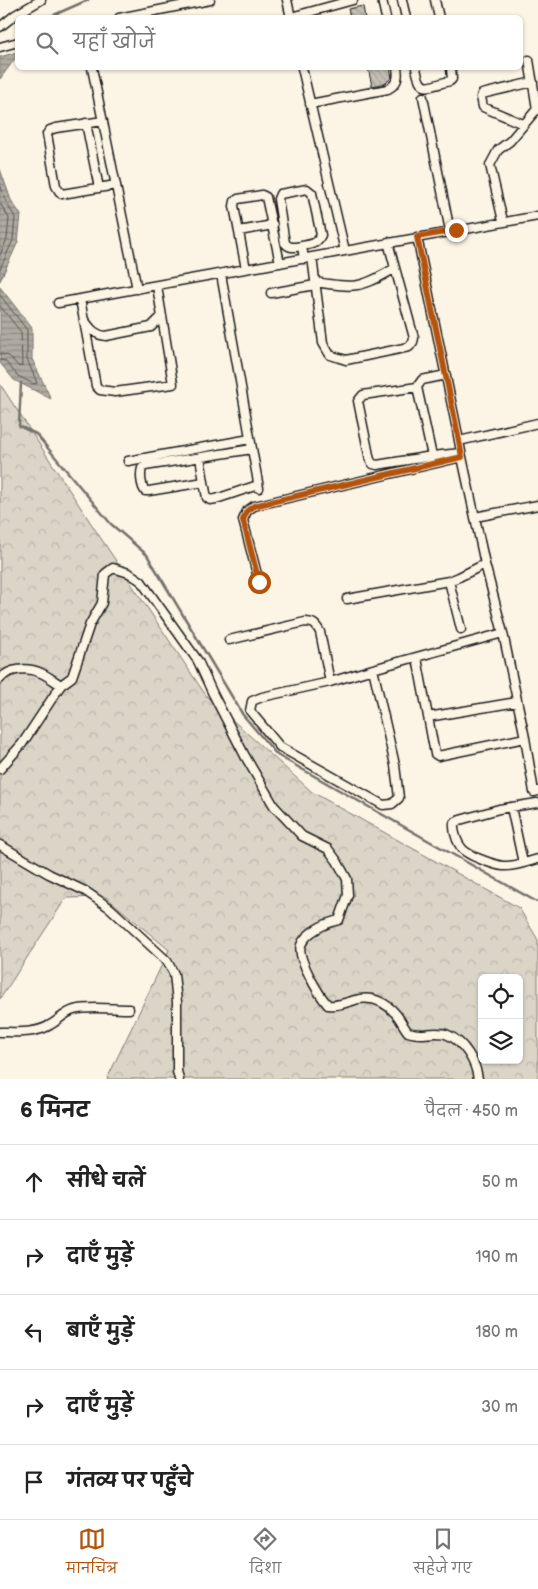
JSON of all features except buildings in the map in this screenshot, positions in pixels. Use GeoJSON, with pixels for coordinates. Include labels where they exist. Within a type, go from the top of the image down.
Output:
{"type":"FeatureCollection","features":[{"type":"Feature","properties":{"kind":"street"},"geometry":{"type":"LineString","coordinates":[[0,27],[15,15],[41,0]]}},
{"type":"Feature","properties":{"kind":"street"},"geometry":{"type":"LineString","coordinates":[[134,15],[210,0]]}},
{"type":"Feature","properties":{"kind":"street"},"geometry":{"type":"LineString","coordinates":[[287,0],[291,15]]}},
{"type":"Feature","properties":{"kind":"street"},"geometry":{"type":"LineString","coordinates":[[298,15],[353,0]]}},
{"type":"Feature","properties":{"kind":"street"},"geometry":{"type":"LineString","coordinates":[[382,0],[385,15]]}},
{"type":"Feature","properties":{"kind":"street"},"geometry":{"type":"LineString","coordinates":[[402,0],[405,15]]}},
{"type":"Feature","properties":{"kind":"street"},"geometry":{"type":"LineString","coordinates":[[434,0],[438,15]]}},
{"type":"Feature","properties":{"kind":"street"},"geometry":{"type":"LineString","coordinates":[[0,47],[15,43]]}},
{"type":"Feature","properties":{"kind":"street"},"geometry":{"type":"LineString","coordinates":[[503,222],[490,165],[498,150],[510,141],[537,109],[529,60]]}},
{"type":"Feature","properties":{"kind":"street"},"geometry":{"type":"LineString","coordinates":[[92,70],[137,289]]}},
{"type":"Feature","properties":{"kind":"street"},"geometry":{"type":"LineString","coordinates":[[302,70],[345,251]]}},
{"type":"Feature","properties":{"kind":"street"},"geometry":{"type":"LineString","coordinates":[[310,104],[388,90],[395,85],[398,78],[397,70]]}},
{"type":"Feature","properties":{"kind":"street"},"geometry":{"type":"LineString","coordinates":[[416,70],[418,81],[421,85],[425,86],[450,81],[452,79],[451,70]]}},
{"type":"Feature","properties":{"kind":"street"},"geometry":{"type":"LineString","coordinates":[[523,124],[483,107],[481,97],[482,94],[533,82]]}},
{"type":"Feature","properties":{"kind":"street"},"geometry":{"type":"LineString","coordinates":[[422,97],[450,231]]}},
{"type":"Feature","properties":{"kind":"street"},"geometry":{"type":"LineString","coordinates":[[103,121],[50,130],[47,134],[56,186],[62,194],[116,185]]}},
{"type":"Feature","properties":{"kind":"street"},"geometry":{"type":"LineString","coordinates":[[86,123],[99,188]]}},
{"type":"Feature","properties":{"kind":"street"},"geometry":{"type":"LineString","coordinates":[[307,189],[312,193],[321,234],[314,244],[302,246],[292,248],[288,247],[285,243],[278,199],[280,194],[307,189]]}},
{"type":"Feature","properties":{"kind":"street"},"geometry":{"type":"LineString","coordinates":[[246,269],[234,206],[235,201],[238,199],[262,195],[266,197],[280,263]]}},
{"type":"Feature","properties":{"kind":"street"},"geometry":{"type":"LineString","coordinates":[[58,303],[538,216]]}},
{"type":"Feature","properties":{"kind":"street"},"geometry":{"type":"LineString","coordinates":[[239,231],[273,225]]}},
{"type":"Feature","properties":{"kind":"street"},"geometry":{"type":"LineString","coordinates":[[417,237],[474,517],[484,564],[503,633],[538,807]]}},
{"type":"Feature","properties":{"kind":"street"},"geometry":{"type":"LineString","coordinates":[[302,246],[308,258],[315,284],[323,343],[330,356],[346,360],[409,347],[413,342],[414,338],[388,242]]}},
{"type":"Feature","properties":{"kind":"street"},"geometry":{"type":"LineString","coordinates":[[272,293],[315,284],[360,286],[395,268]]}},
{"type":"Feature","properties":{"kind":"street"},"geometry":{"type":"LineString","coordinates":[[200,457],[206,498],[210,500],[216,499],[258,488],[221,274]]}},
{"type":"Feature","properties":{"kind":"street"},"geometry":{"type":"LineString","coordinates":[[80,299],[96,386],[100,390],[115,392],[173,384],[157,286]]}},
{"type":"Feature","properties":{"kind":"street"},"geometry":{"type":"LineString","coordinates":[[84,319],[93,331],[106,336],[151,327],[162,316]]}},
{"type":"Feature","properties":{"kind":"street"},"geometry":{"type":"LineString","coordinates":[[446,375],[422,380],[417,387],[363,395],[358,401],[368,452],[373,464],[377,465],[432,456],[461,455]]}},
{"type":"Feature","properties":{"kind":"street"},"geometry":{"type":"LineString","coordinates":[[417,387],[432,456]]}},
{"type":"Feature","properties":{"kind":"street"},"geometry":{"type":"LineString","coordinates":[[459,441],[538,423]]}},
{"type":"Feature","properties":{"kind":"street"},"geometry":{"type":"LineString","coordinates":[[128,461],[250,439]]}},
{"type":"Feature","properties":{"kind":"street"},"geometry":{"type":"LineString","coordinates":[[204,482],[144,491],[142,488],[141,471],[145,466],[252,448]]}},
{"type":"Feature","properties":{"kind":"street"},"geometry":{"type":"LineString","coordinates":[[259,582],[243,520],[247,511],[254,506],[461,455]]}},
{"type":"Feature","properties":{"kind":"street"},"geometry":{"type":"LineString","coordinates":[[474,517],[538,505]]}},
{"type":"Feature","properties":{"kind":"street"},"geometry":{"type":"LineString","coordinates":[[346,599],[449,581],[484,564]]}},
{"type":"Feature","properties":{"kind":"street"},"geometry":{"type":"LineString","coordinates":[[0,769],[22,744],[61,685],[72,677],[90,624],[102,603],[105,574],[112,568],[129,573],[141,581],[198,661],[245,756],[274,806],[302,836],[328,848],[347,879],[348,895],[339,920],[322,925],[306,938],[300,946],[300,954],[311,981],[320,996],[328,1005],[335,1006],[365,997],[382,1002],[395,1013],[401,1025],[408,1032],[447,1035],[457,1041],[474,1060],[478,1079]]}},
{"type":"Feature","properties":{"kind":"street"},"geometry":{"type":"LineString","coordinates":[[449,581],[461,629]]}},
{"type":"Feature","properties":{"kind":"street"},"geometry":{"type":"LineString","coordinates":[[229,640],[312,622],[320,632],[330,682]]}},
{"type":"Feature","properties":{"kind":"street"},"geometry":{"type":"LineString","coordinates":[[373,669],[395,765],[399,798],[392,804],[383,805],[280,747],[250,711],[252,701],[262,697],[330,682],[373,669],[503,633]]}},
{"type":"Feature","properties":{"kind":"street"},"geometry":{"type":"LineString","coordinates":[[417,658],[434,754],[438,756],[525,738]]}},
{"type":"Feature","properties":{"kind":"street"},"geometry":{"type":"LineString","coordinates":[[0,679],[4,674],[21,669],[39,672],[61,685]]}},
{"type":"Feature","properties":{"kind":"street"},"geometry":{"type":"LineString","coordinates":[[428,717],[517,702]]}},
{"type":"Feature","properties":{"kind":"street"},"geometry":{"type":"LineString","coordinates":[[537,803],[511,807],[460,820],[454,823],[453,828],[456,838],[464,851],[502,866],[538,859]]}},
{"type":"Feature","properties":{"kind":"street"},"geometry":{"type":"LineString","coordinates":[[511,807],[523,863]]}},
{"type":"Feature","properties":{"kind":"street"},"geometry":{"type":"LineString","coordinates":[[0,844],[50,874],[85,891],[110,908],[167,960],[174,974],[177,1002],[179,1079]]}},
{"type":"Feature","properties":{"kind":"street"},"geometry":{"type":"LineString","coordinates":[[0,1032],[26,1032],[40,1029],[50,1025],[66,1013],[75,1010],[129,1008]]}},
{"type":"Feature","properties":{"kind":"green space"},"geometry":{"type":"Polygon","coordinates":[[[0,384],[207,697],[312,792],[519,908],[538,940],[538,1079],[107,1079],[169,950],[106,897],[66,898],[0,999],[0,384]]]}},
{"type":"Feature","properties":{"kind":"water"},"geometry":{"type":"Polygon","coordinates":[[[15,53],[15,59],[0,79],[0,57],[15,53]]]}},
{"type":"Feature","properties":{"kind":"water"},"geometry":{"type":"Polygon","coordinates":[[[0,169],[11,200],[21,215],[18,242],[0,281],[0,169]]]}},
{"type":"Feature","properties":{"kind":"water"},"geometry":{"type":"Polygon","coordinates":[[[0,287],[32,328],[32,359],[51,399],[14,380],[0,363],[0,287]]]}},
{"type":"Feature","properties":{"kind":"waterway"},"geometry":{"type":"LineString","coordinates":[[54,15],[88,0]]}},
{"type":"Feature","properties":{"kind":"waterway"},"geometry":{"type":"LineString","coordinates":[[21,383],[19,426],[36,434],[111,524],[147,555],[243,715],[277,755],[537,902]]}},
{"type":"Feature","properties":{"kind":"route"},"geometry":{"type":"LineString","coordinates":[[259,582],[243,520],[247,511],[254,506],[462,457],[417,237],[456,230]]}}]}
